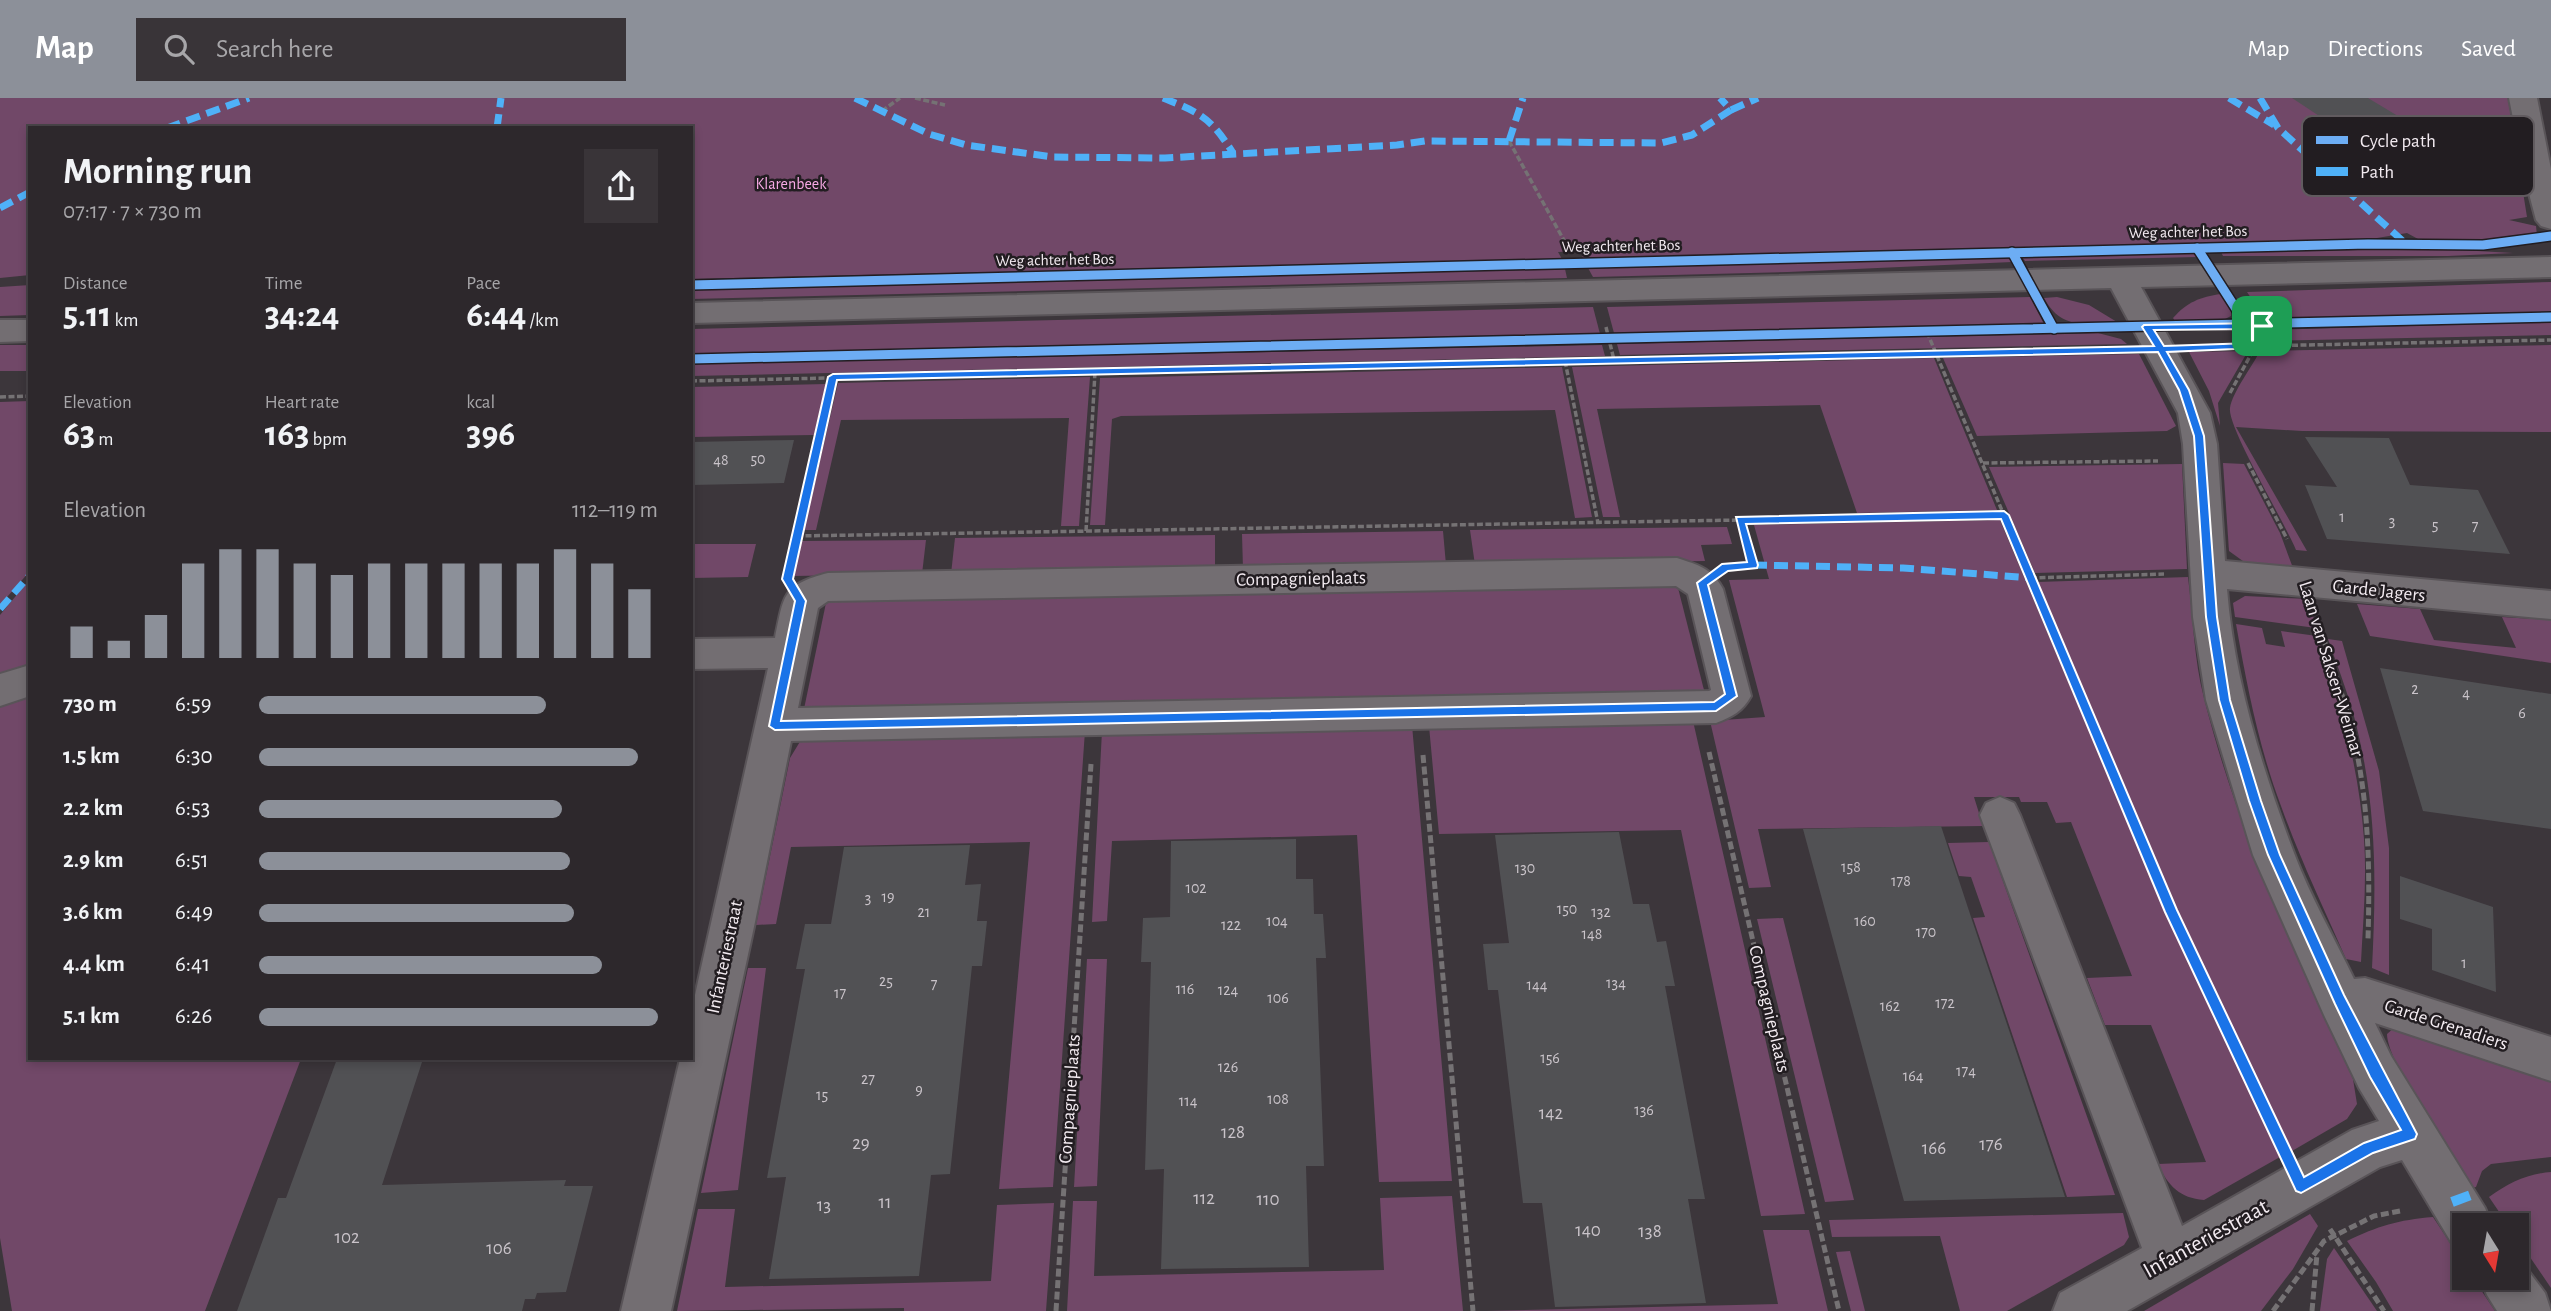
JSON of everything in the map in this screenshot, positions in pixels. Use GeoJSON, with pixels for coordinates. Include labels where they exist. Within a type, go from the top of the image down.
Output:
{"type":"FeatureCollection","features":[{"type":"Feature","properties":{"kind":"street"},"geometry":{"type":"LineString","coordinates":[[2523,98],[2527,116]]}},
{"type":"Feature","properties":{"kind":"street"},"geometry":{"type":"LineString","coordinates":[[2534,154],[2551,220]]}},
{"type":"Feature","properties":{"kind":"street"},"geometry":{"type":"LineString","coordinates":[[693,313],[2551,267]]}},
{"type":"Feature","properties":{"kind":"street"},"geometry":{"type":"LineString","coordinates":[[2120,276],[2194,413],[2199,436],[2211,617],[2225,700],[2274,855],[2352,999],[2375,1072],[2460,1213]]}},
{"type":"Feature","properties":{"kind":"street"},"geometry":{"type":"LineString","coordinates":[[0,331],[28,330]]}},
{"type":"Feature","properties":{"kind":"street","name":"Compagnieplaats"},"geometry":{"type":"LineString","coordinates":[[801,601],[813,591],[828,587],[1676,572],[1687,574],[1702,583]]}},
{"type":"Feature","properties":{"kind":"street","name":"Garde Jagers"},"geometry":{"type":"LineString","coordinates":[[2208,573],[2551,605]]}},
{"type":"Feature","properties":{"kind":"street"},"geometry":{"type":"LineString","coordinates":[[801,601],[775,726],[1716,707],[1732,696],[1702,583]]}},
{"type":"Feature","properties":{"kind":"street"},"geometry":{"type":"LineString","coordinates":[[693,654],[789,653]]}},
{"type":"Feature","properties":{"kind":"street"},"geometry":{"type":"LineString","coordinates":[[0,690],[28,681]]}},
{"type":"Feature","properties":{"kind":"street","name":"Infanteriestraat"},"geometry":{"type":"LineString","coordinates":[[646,1311],[734,922],[775,726]]}},
{"type":"Feature","properties":{"kind":"street"},"geometry":{"type":"LineString","coordinates":[[2000,815],[2170,1258]]}},
{"type":"Feature","properties":{"kind":"street","name":"Garde Grenadiers"},"geometry":{"type":"LineString","coordinates":[[2352,999],[2551,1059]]}},
{"type":"Feature","properties":{"kind":"street","name":"Infanteriestraat"},"geometry":{"type":"LineString","coordinates":[[2078,1311],[2369,1147],[2410,1134]]}},
{"type":"Feature","properties":{"kind":"street"},"geometry":{"type":"LineString","coordinates":[[2512,1290],[2527,1311]]}},
{"type":"Feature","properties":{"kind":"path"},"geometry":{"type":"LineString","coordinates":[[881,111],[900,98]]}},
{"type":"Feature","properties":{"kind":"path"},"geometry":{"type":"LineString","coordinates":[[915,98],[945,105]]}},
{"type":"Feature","properties":{"kind":"path"},"geometry":{"type":"LineString","coordinates":[[1509,141],[1576,263]]}},
{"type":"Feature","properties":{"kind":"path"},"geometry":{"type":"LineString","coordinates":[[2215,274],[2247,326],[2276,325]]}},
{"type":"Feature","properties":{"kind":"path"},"geometry":{"type":"LineString","coordinates":[[1592,291],[1600,307],[1614,360]]}},
{"type":"Feature","properties":{"kind":"path"},"geometry":{"type":"LineString","coordinates":[[2224,404],[2264,330],[2262,326]]}},
{"type":"Feature","properties":{"kind":"path"},"geometry":{"type":"LineString","coordinates":[[1913,332],[1939,332]]}},
{"type":"Feature","properties":{"kind":"path"},"geometry":{"type":"LineString","coordinates":[[1927,332],[2171,912],[2301,1186],[2384,1311]]}},
{"type":"Feature","properties":{"kind":"path"},"geometry":{"type":"LineString","coordinates":[[1595,339],[1623,339]]}},
{"type":"Feature","properties":{"kind":"path"},"geometry":{"type":"LineString","coordinates":[[693,381],[2551,340]]}},
{"type":"Feature","properties":{"kind":"path"},"geometry":{"type":"LineString","coordinates":[[1565,361],[1598,523]]}},
{"type":"Feature","properties":{"kind":"path"},"geometry":{"type":"LineString","coordinates":[[1086,531],[1095,372]]}},
{"type":"Feature","properties":{"kind":"path"},"geometry":{"type":"LineString","coordinates":[[801,601],[788,579],[833,377]]}},
{"type":"Feature","properties":{"kind":"path"},"geometry":{"type":"LineString","coordinates":[[0,397],[28,396]]}},
{"type":"Feature","properties":{"kind":"path"},"geometry":{"type":"LineString","coordinates":[[1983,463],[2200,460]]}},
{"type":"Feature","properties":{"kind":"path"},"geometry":{"type":"LineString","coordinates":[[797,536],[2004,515]]}},
{"type":"Feature","properties":{"kind":"path"},"geometry":{"type":"LineString","coordinates":[[1702,583],[1726,567],[1753,565],[1740,520]]}},
{"type":"Feature","properties":{"kind":"path"},"geometry":{"type":"LineString","coordinates":[[2031,578],[2208,573]]}},
{"type":"Feature","properties":{"kind":"path"},"geometry":{"type":"LineString","coordinates":[[1419,712],[1473,1311]]}},
{"type":"Feature","properties":{"kind":"path"},"geometry":{"type":"LineString","coordinates":[[2273,1311],[2324,1241],[2334,1235],[2374,1216],[2394,1211],[2460,1213]]}},
{"type":"Feature","properties":{"kind":"path"},"geometry":{"type":"LineString","coordinates":[[2312,1311],[2317,1253]]}},
{"type":"Feature","properties":{"kind":"green space","name":"Klarenbeek"},"geometry":{"type":"Polygon","coordinates":[[[0,98],[2508,98],[2511,116],[2302,116],[2302,196],[2524,196],[2527,217],[2509,220],[2536,226],[2537,236],[2496,241],[2418,239],[2407,233],[2365,240],[1583,258],[1580,251],[1558,252],[1562,259],[693,279],[693,126],[28,126],[28,275],[0,278],[0,98]]]}},
{"type":"Feature","properties":{"kind":"green space"},"geometry":{"type":"Polygon","coordinates":[[[2442,249],[2513,253],[2448,256],[2223,256],[2221,252],[2442,249]]]}},
{"type":"Feature","properties":{"kind":"green space"},"geometry":{"type":"Polygon","coordinates":[[[2195,253],[2198,257],[2025,261],[2022,257],[2195,253]]]}},
{"type":"Feature","properties":{"kind":"green space"},"geometry":{"type":"Polygon","coordinates":[[[2010,257],[2012,262],[1788,272],[1593,277],[1588,268],[2010,257]]]}},
{"type":"Feature","properties":{"kind":"green space"},"geometry":{"type":"Polygon","coordinates":[[[1565,269],[1567,278],[693,299],[693,290],[1565,269]]]}},
{"type":"Feature","properties":{"kind":"green space"},"geometry":{"type":"Polygon","coordinates":[[[2551,282],[2551,312],[2265,319],[2247,292],[2551,282]]]}},
{"type":"Feature","properties":{"kind":"green space"},"geometry":{"type":"Polygon","coordinates":[[[28,285],[28,315],[0,316],[0,287],[28,285]]]}},
{"type":"Feature","properties":{"kind":"green space"},"geometry":{"type":"Polygon","coordinates":[[[2221,294],[2231,310],[2231,316],[2223,320],[2175,321],[2173,318],[2194,301],[2221,294]]]}},
{"type":"Feature","properties":{"kind":"green space"},"geometry":{"type":"Polygon","coordinates":[[[2030,297],[2044,324],[1614,333],[1607,307],[2030,297]]]}},
{"type":"Feature","properties":{"kind":"green space"},"geometry":{"type":"Polygon","coordinates":[[[2057,297],[2089,305],[2117,322],[2085,324],[2067,320],[2058,316],[2044,298],[2057,297]]]}},
{"type":"Feature","properties":{"kind":"green space"},"geometry":{"type":"Polygon","coordinates":[[[1593,307],[1600,334],[693,354],[693,329],[1593,307]]]}},
{"type":"Feature","properties":{"kind":"green space"},"geometry":{"type":"Polygon","coordinates":[[[2551,322],[2551,335],[2267,341],[2272,330],[2551,322]]]}},
{"type":"Feature","properties":{"kind":"green space"},"geometry":{"type":"Polygon","coordinates":[[[2098,333],[2121,339],[2127,344],[1620,355],[1617,344],[2098,333]]]}},
{"type":"Feature","properties":{"kind":"green space"},"geometry":{"type":"Polygon","coordinates":[[[0,345],[28,345],[28,371],[0,371],[0,345]]]}},
{"type":"Feature","properties":{"kind":"green space"},"geometry":{"type":"Polygon","coordinates":[[[1602,345],[1605,356],[693,376],[693,364],[1602,345]]]}},
{"type":"Feature","properties":{"kind":"green space"},"geometry":{"type":"Polygon","coordinates":[[[2551,345],[2551,432],[2302,431],[2236,427],[2307,551],[2296,550],[2247,454],[2232,418],[2230,408],[2235,395],[2260,351],[2551,345]]]}},
{"type":"Feature","properties":{"kind":"green space"},"geometry":{"type":"Polygon","coordinates":[[[2248,351],[2218,403],[2220,426],[2209,391],[2189,352],[2248,351]]]}},
{"type":"Feature","properties":{"kind":"green space"},"geometry":{"type":"Polygon","coordinates":[[[2139,354],[2176,426],[2167,431],[1977,436],[1943,358],[2139,354]]]}},
{"type":"Feature","properties":{"kind":"green space"},"geometry":{"type":"Polygon","coordinates":[[[1934,358],[1997,510],[1857,513],[1820,405],[1597,409],[1620,517],[1603,517],[1572,367],[1934,358]]]}},
{"type":"Feature","properties":{"kind":"green space"},"geometry":{"type":"Polygon","coordinates":[[[1562,367],[1592,517],[1575,518],[1555,410],[1121,416],[1112,419],[1105,525],[1090,525],[1100,378],[1562,367]]]}},
{"type":"Feature","properties":{"kind":"green space"},"geometry":{"type":"Polygon","coordinates":[[[1090,377],[1079,526],[1061,526],[1069,418],[841,420],[816,530],[804,530],[838,383],[1090,377]]]}},
{"type":"Feature","properties":{"kind":"green space"},"geometry":{"type":"Polygon","coordinates":[[[826,384],[814,435],[693,437],[693,387],[826,384]]]}},
{"type":"Feature","properties":{"kind":"green space"},"geometry":{"type":"Polygon","coordinates":[[[28,401],[28,573],[0,605],[0,402],[28,401]]]}},
{"type":"Feature","properties":{"kind":"green space"},"geometry":{"type":"Polygon","coordinates":[[[2223,463],[2244,464],[2280,533],[2293,568],[2247,564],[2229,551],[2223,463]]]}},
{"type":"Feature","properties":{"kind":"green space"},"geometry":{"type":"Polygon","coordinates":[[[2182,464],[2187,569],[2035,573],[1989,467],[2182,464]]]}},
{"type":"Feature","properties":{"kind":"green space"},"geometry":{"type":"Polygon","coordinates":[[[2000,520],[2166,914],[2280,1157],[2204,1200],[2188,1197],[2176,1190],[2158,1164],[2206,1162],[2151,1025],[2105,1025],[2087,978],[2132,976],[2071,822],[2056,823],[2047,802],[2021,802],[2019,797],[1974,797],[1983,826],[1758,829],[1771,887],[1749,888],[1710,721],[1765,717],[1729,580],[1769,579],[1754,525],[2000,520]]]}},
{"type":"Feature","properties":{"kind":"green space"},"geometry":{"type":"Polygon","coordinates":[[[1727,527],[1732,544],[1701,545],[1705,561],[1475,565],[1470,530],[1727,527]]]}},
{"type":"Feature","properties":{"kind":"green space"},"geometry":{"type":"Polygon","coordinates":[[[1443,531],[1446,565],[1243,569],[1242,534],[1443,531]]]}},
{"type":"Feature","properties":{"kind":"green space"},"geometry":{"type":"Polygon","coordinates":[[[1215,535],[1215,568],[951,574],[955,538],[1215,535]]]}},
{"type":"Feature","properties":{"kind":"green space"},"geometry":{"type":"Polygon","coordinates":[[[926,540],[922,574],[793,576],[802,541],[926,540]]]}},
{"type":"Feature","properties":{"kind":"green space"},"geometry":{"type":"Polygon","coordinates":[[[693,544],[756,544],[748,577],[693,578],[693,544]]]}},
{"type":"Feature","properties":{"kind":"green space"},"geometry":{"type":"Polygon","coordinates":[[[2188,577],[2201,684],[2233,797],[2289,939],[2353,1079],[2357,1104],[2347,1119],[2292,1151],[2178,912],[2038,582],[2188,577]]]}},
{"type":"Feature","properties":{"kind":"green space"},"geometry":{"type":"Polygon","coordinates":[[[28,581],[28,667],[0,677],[0,615],[28,581]]]}},
{"type":"Feature","properties":{"kind":"green space"},"geometry":{"type":"Polygon","coordinates":[[[1677,584],[1705,694],[804,709],[827,598],[1677,584]]]}},
{"type":"Feature","properties":{"kind":"green space"},"geometry":{"type":"Polygon","coordinates":[[[2245,596],[2309,599],[2316,628],[2235,617],[2233,603],[2245,596]]]}},
{"type":"Feature","properties":{"kind":"green space"},"geometry":{"type":"Polygon","coordinates":[[[2357,604],[2420,609],[2434,640],[2516,648],[2502,617],[2551,620],[2551,663],[2370,636],[2357,604]]]}},
{"type":"Feature","properties":{"kind":"green space"},"geometry":{"type":"Polygon","coordinates":[[[2236,624],[2262,628],[2266,644],[2285,647],[2281,631],[2317,636],[2348,736],[2362,813],[2365,870],[2361,962],[2346,959],[2281,806],[2260,739],[2236,624]]]}},
{"type":"Feature","properties":{"kind":"green space"},"geometry":{"type":"Polygon","coordinates":[[[2328,639],[2342,641],[2379,771],[2389,848],[2389,975],[2372,968],[2374,881],[2369,795],[2356,724],[2328,639]]]}},
{"type":"Feature","properties":{"kind":"green space"},"geometry":{"type":"Polygon","coordinates":[[[28,695],[28,1060],[301,1060],[205,1311],[12,1311],[0,1238],[0,705],[28,695]]]}},
{"type":"Feature","properties":{"kind":"green space"},"geometry":{"type":"Polygon","coordinates":[[[1693,721],[1805,1214],[1761,1216],[1681,830],[1439,834],[1429,726],[1693,721]]]}},
{"type":"Feature","properties":{"kind":"green space"},"geometry":{"type":"Polygon","coordinates":[[[1412,725],[1452,1181],[1379,1182],[1357,835],[1112,841],[1107,921],[1092,922],[1102,731],[1412,725]]]}},
{"type":"Feature","properties":{"kind":"green space"},"geometry":{"type":"Polygon","coordinates":[[[1085,731],[1053,1187],[999,1189],[1030,842],[791,847],[776,924],[756,925],[790,758],[801,740],[1085,731]]]}},
{"type":"Feature","properties":{"kind":"green space"},"geometry":{"type":"Polygon","coordinates":[[[1989,842],[2115,1195],[2067,1197],[1973,918],[1985,917],[1971,877],[1959,876],[1948,843],[1989,842]]]}},
{"type":"Feature","properties":{"kind":"green space"},"geometry":{"type":"Polygon","coordinates":[[[1783,918],[1854,1200],[1825,1202],[1757,919],[1783,918]]]}},
{"type":"Feature","properties":{"kind":"green space"},"geometry":{"type":"Polygon","coordinates":[[[1087,959],[1107,959],[1097,1186],[1074,1187],[1087,959]]]}},
{"type":"Feature","properties":{"kind":"green space"},"geometry":{"type":"Polygon","coordinates":[[[748,968],[766,968],[738,1190],[701,1193],[748,968]]]}},
{"type":"Feature","properties":{"kind":"green space"},"geometry":{"type":"Polygon","coordinates":[[[2395,1027],[2551,1077],[2551,1157],[2491,1164],[2482,1171],[2476,1187],[2471,1188],[2422,1111],[2398,1066],[2387,1034],[2395,1027]]]}},
{"type":"Feature","properties":{"kind":"green space"},"geometry":{"type":"Polygon","coordinates":[[[2551,1172],[2551,1288],[2529,1256],[2529,1213],[2500,1213],[2489,1197],[2518,1180],[2551,1172]]]}},
{"type":"Feature","properties":{"kind":"green space"},"geometry":{"type":"Polygon","coordinates":[[[1452,1196],[1463,1311],[1067,1311],[1073,1201],[1097,1201],[1094,1276],[1384,1270],[1380,1198],[1452,1196]]]}},
{"type":"Feature","properties":{"kind":"green space"},"geometry":{"type":"Polygon","coordinates":[[[1054,1203],[1046,1311],[904,1311],[904,1308],[677,1311],[698,1209],[735,1209],[725,1287],[991,1281],[997,1205],[1054,1203]]]}},
{"type":"Feature","properties":{"kind":"green space"},"geometry":{"type":"Polygon","coordinates":[[[2123,1213],[2129,1237],[2124,1245],[2007,1311],[1960,1311],[1940,1236],[1832,1237],[1829,1220],[2123,1213]]]}},
{"type":"Feature","properties":{"kind":"green space"},"geometry":{"type":"Polygon","coordinates":[[[2310,1214],[2318,1226],[2293,1269],[2261,1311],[2144,1311],[2310,1214]]]}},
{"type":"Feature","properties":{"kind":"green space"},"geometry":{"type":"Polygon","coordinates":[[[2433,1217],[2452,1246],[2452,1290],[2481,1290],[2495,1311],[2393,1311],[2347,1241],[2388,1224],[2433,1217]]]}},
{"type":"Feature","properties":{"kind":"green space"},"geometry":{"type":"Polygon","coordinates":[[[1763,1230],[1809,1230],[1828,1311],[1486,1311],[1778,1304],[1763,1230]]]}},
{"type":"Feature","properties":{"kind":"green space"},"geometry":{"type":"Polygon","coordinates":[[[2334,1248],[2377,1311],[2320,1311],[2327,1259],[2334,1248]]]}},
{"type":"Feature","properties":{"kind":"green space"},"geometry":{"type":"Polygon","coordinates":[[[1850,1251],[1865,1311],[1851,1311],[1836,1252],[1850,1251]]]}},
{"type":"Feature","properties":{"kind":"building"},"geometry":{"type":"Polygon","coordinates":[[[2292,98],[2368,98],[2398,116],[2319,116],[2292,98]]]}},
{"type":"Feature","properties":{"kind":"building"},"geometry":{"type":"Polygon","coordinates":[[[2305,437],[2389,438],[2410,485],[2478,490],[2510,554],[2327,539],[2305,485],[2337,487],[2305,437]]]}},
{"type":"Feature","properties":{"kind":"building"},"geometry":{"type":"Polygon","coordinates":[[[794,440],[784,483],[693,485],[693,442],[794,440]]]}},
{"type":"Feature","properties":{"kind":"building"},"geometry":{"type":"Polygon","coordinates":[[[2380,668],[2551,694],[2551,829],[2423,811],[2380,668]]]}},
{"type":"Feature","properties":{"kind":"building"},"geometry":{"type":"Polygon","coordinates":[[[1941,826],[2065,1197],[1904,1201],[1803,829],[1941,826]]]}},
{"type":"Feature","properties":{"kind":"building"},"geometry":{"type":"Polygon","coordinates":[[[1619,832],[1633,904],[1649,904],[1657,942],[1666,941],[1675,986],[1665,986],[1705,1199],[1688,1199],[1706,1303],[1555,1307],[1542,1203],[1523,1203],[1498,990],[1488,990],[1483,944],[1509,943],[1495,835],[1619,832]]]}},
{"type":"Feature","properties":{"kind":"building"},"geometry":{"type":"Polygon","coordinates":[[[1296,839],[1296,879],[1313,879],[1314,914],[1323,914],[1326,958],[1316,958],[1324,1166],[1306,1166],[1309,1267],[1161,1269],[1164,1169],[1145,1170],[1151,962],[1141,962],[1143,918],[1170,917],[1171,841],[1296,839]]]}},
{"type":"Feature","properties":{"kind":"building"},"geometry":{"type":"Polygon","coordinates":[[[970,845],[965,885],[981,884],[977,921],[987,921],[982,966],[972,966],[950,1174],[931,1175],[919,1276],[769,1279],[786,1177],[767,1178],[805,969],[796,969],[805,924],[831,924],[844,847],[970,845]]]}},
{"type":"Feature","properties":{"kind":"building"},"geometry":{"type":"Polygon","coordinates":[[[2400,876],[2493,907],[2496,992],[2432,970],[2432,929],[2400,919],[2400,876]]]}},
{"type":"Feature","properties":{"kind":"building"},"geometry":{"type":"Polygon","coordinates":[[[337,1060],[423,1060],[382,1185],[566,1180],[564,1186],[593,1186],[566,1292],[537,1293],[535,1299],[525,1299],[522,1311],[237,1311],[278,1198],[286,1198],[337,1060]]]}},
{"type":"Feature","properties":{"kind":"marked path"},"geometry":{"type":"LineString","coordinates":[[172,126],[249,98]]}},
{"type":"Feature","properties":{"kind":"marked path"},"geometry":{"type":"LineString","coordinates":[[497,126],[501,98]]}},
{"type":"Feature","properties":{"kind":"marked path"},"geometry":{"type":"LineString","coordinates":[[855,98],[929,134],[966,145],[1053,157],[1165,158],[1397,145],[1425,141],[1661,143],[1692,135],[1731,110],[1720,98]]}},
{"type":"Feature","properties":{"kind":"marked path"},"geometry":{"type":"LineString","coordinates":[[1163,98],[1198,112],[1217,128],[1233,153]]}},
{"type":"Feature","properties":{"kind":"marked path"},"geometry":{"type":"LineString","coordinates":[[1509,141],[1523,98]]}},
{"type":"Feature","properties":{"kind":"marked path"},"geometry":{"type":"LineString","coordinates":[[1731,110],[1758,98]]}},
{"type":"Feature","properties":{"kind":"marked path"},"geometry":{"type":"LineString","coordinates":[[2229,98],[2274,125]]}},
{"type":"Feature","properties":{"kind":"marked path"},"geometry":{"type":"LineString","coordinates":[[2260,98],[2278,128],[2302,150]]}},
{"type":"Feature","properties":{"kind":"marked path"},"geometry":{"type":"LineString","coordinates":[[0,208],[28,193]]}},
{"type":"Feature","properties":{"kind":"marked path"},"geometry":{"type":"LineString","coordinates":[[2353,196],[2405,243]]}},
{"type":"Feature","properties":{"kind":"marked path"},"geometry":{"type":"LineString","coordinates":[[1753,565],[1903,568],[2031,578]]}},
{"type":"Feature","properties":{"kind":"marked path"},"geometry":{"type":"LineString","coordinates":[[0,609],[28,577]]}},
{"type":"Feature","properties":{"kind":"marked path"},"geometry":{"type":"LineString","coordinates":[[2452,1202],[2479,1192]]}},
{"type":"Feature","properties":{"kind":"cycle path","name":"Weg achter het Bos"},"geometry":{"type":"LineString","coordinates":[[693,285],[2368,244],[2460,246],[2506,244],[2551,236]]}},
{"type":"Feature","properties":{"kind":"cycle path","name":"Weg achter het Bos"},"geometry":{"type":"LineString","coordinates":[[2197,248],[2247,326]]}},
{"type":"Feature","properties":{"kind":"cycle path"},"geometry":{"type":"LineString","coordinates":[[2012,252],[2054,329]]}},
{"type":"Feature","properties":{"kind":"cycle path"},"geometry":{"type":"LineString","coordinates":[[693,359],[2551,317]]}},
{"type":"Feature","properties":{"kind":"route"},"geometry":{"type":"LineString","coordinates":[[2262,326],[2147,327],[2161,349],[2184,390],[2194,413],[2200,444],[2211,617],[2225,700],[2255,801],[2274,855],[2340,1000],[2375,1072],[2410,1134],[2369,1147],[2301,1186],[2171,912],[2004,515],[1740,520],[1753,565],[1726,567],[1702,583],[1732,696],[1716,707],[775,726],[801,601],[788,579],[833,377],[2161,349],[2255,346],[2264,330],[2262,326]]}}]}
